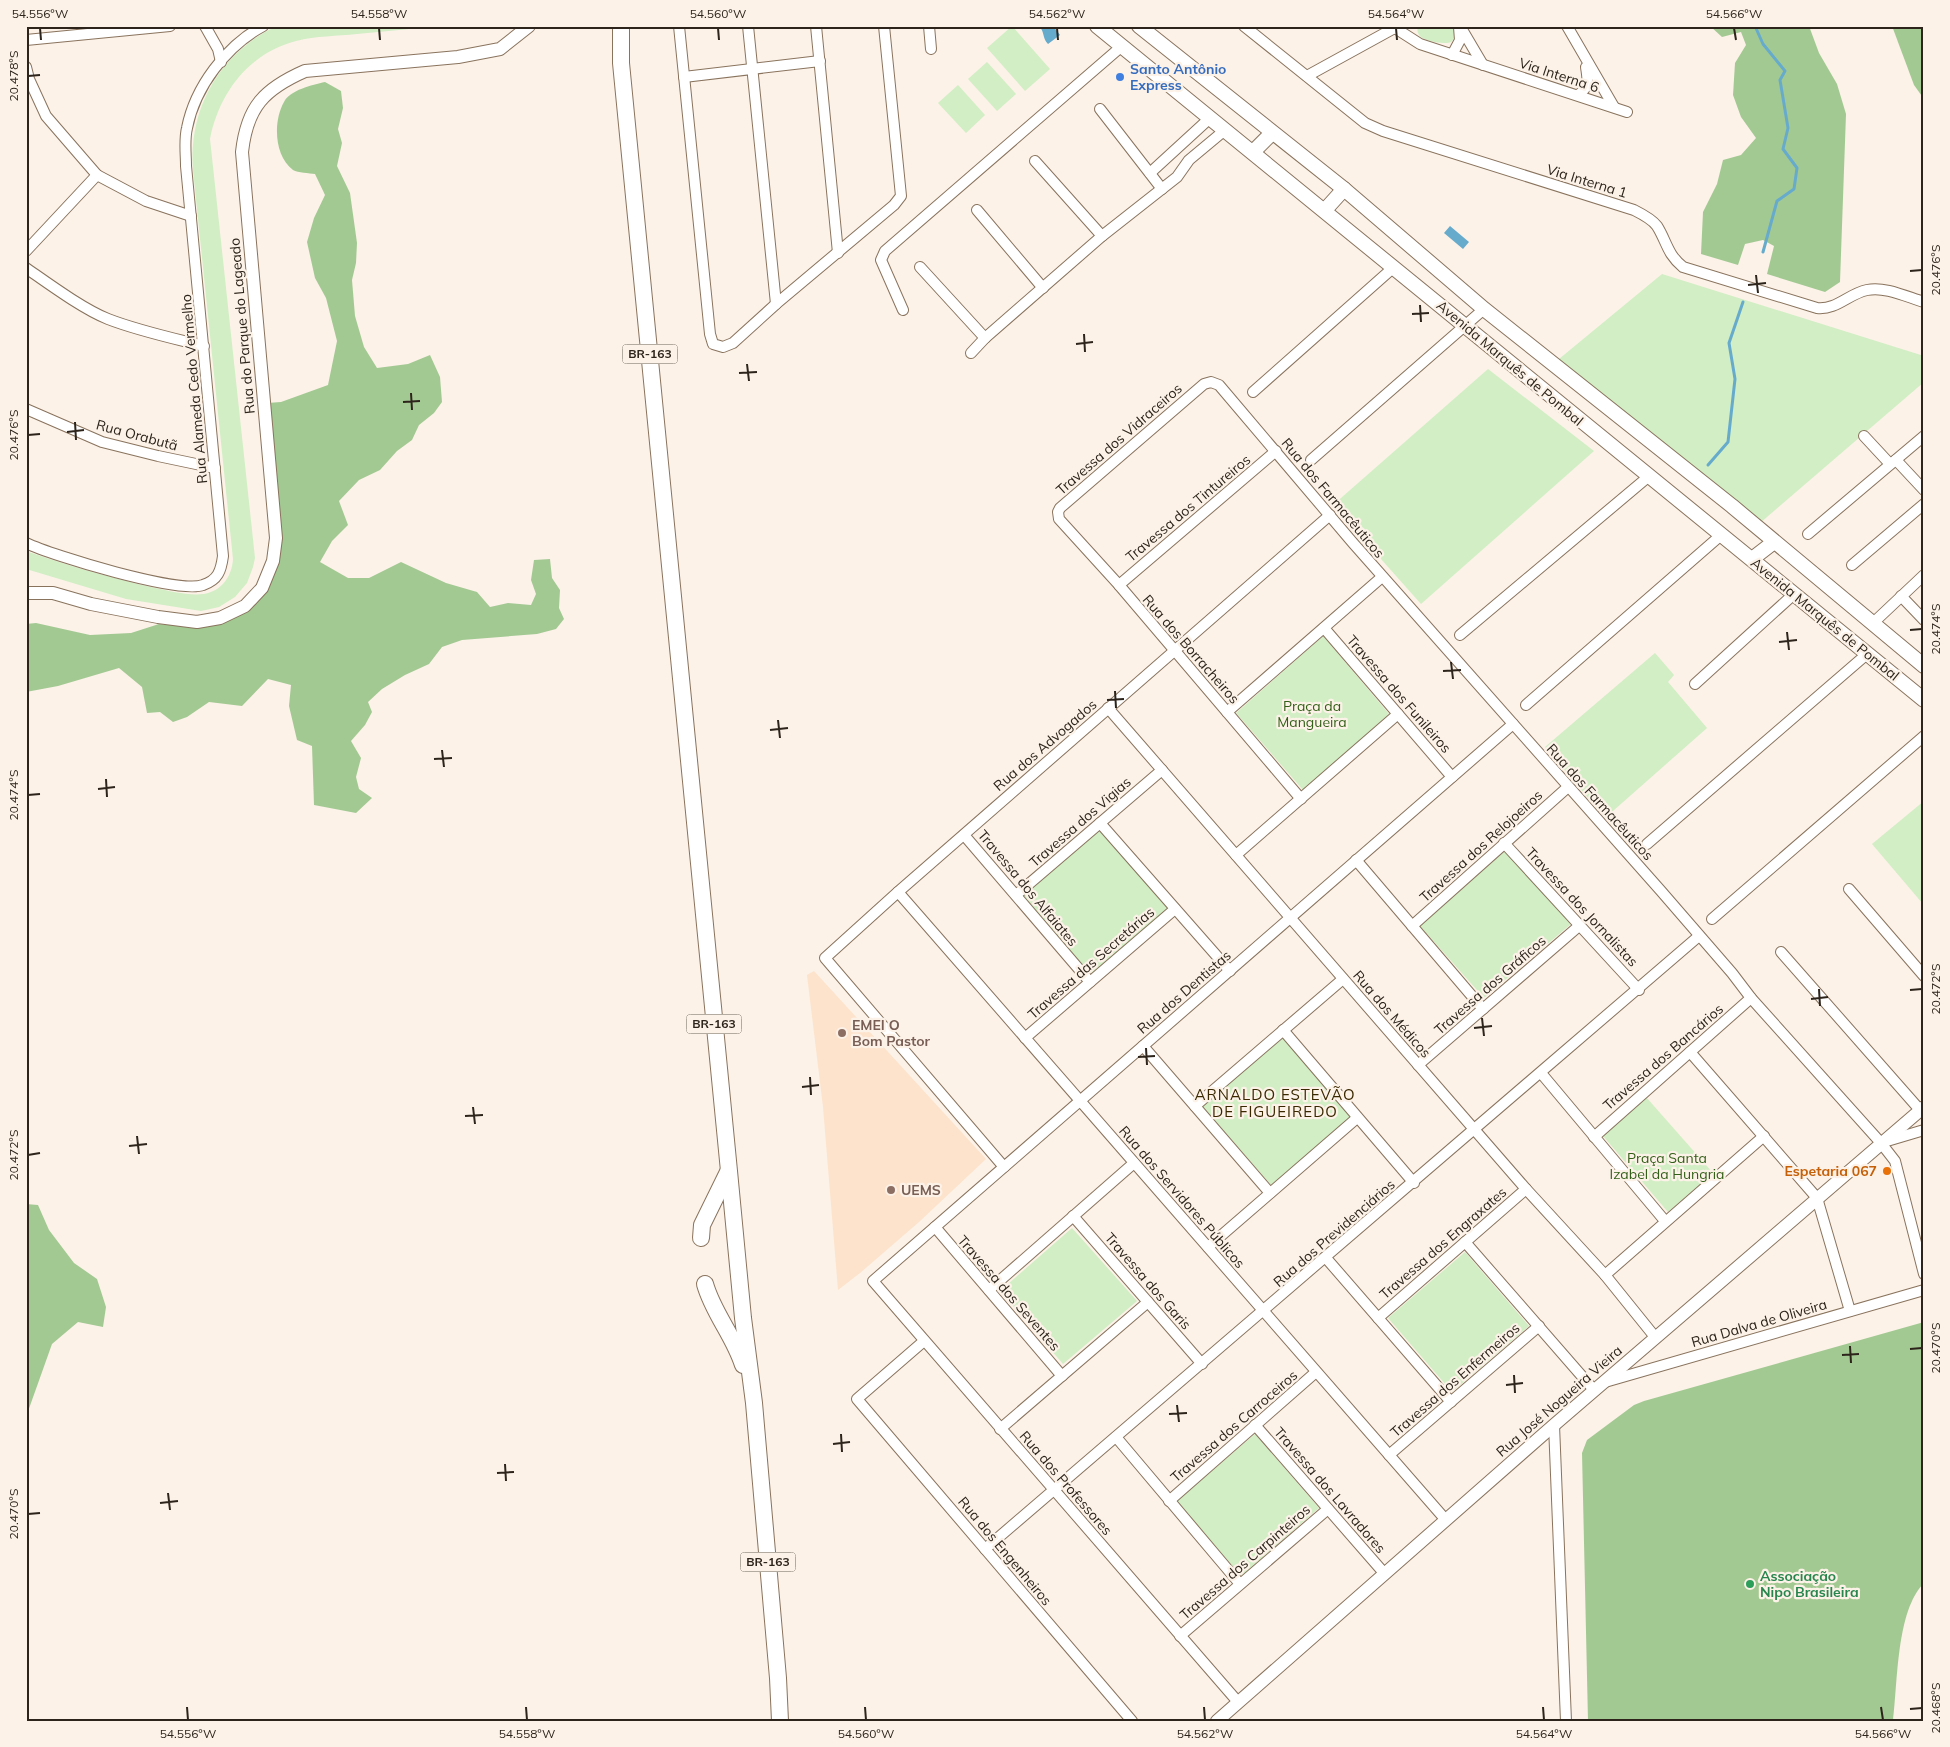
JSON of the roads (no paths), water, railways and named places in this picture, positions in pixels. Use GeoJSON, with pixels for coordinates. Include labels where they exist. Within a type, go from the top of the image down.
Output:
{"type":"FeatureCollection","features":[{"type":"Feature","properties":{"kind":"highway","name":"BR-163"},"geometry":{"type":"LineString","coordinates":[[614,26],[622,63]]}},
{"type":"Feature","properties":{"kind":"highway","name":"BR-163"},"geometry":{"type":"LineString","coordinates":[[620,26],[622,63],[743,1318],[754,1403],[778,1678],[780,1721]]}},
{"type":"Feature","properties":{"kind":"highway"},"geometry":{"type":"LineString","coordinates":[[701,1238],[702,1225],[729,1171]]}},
{"type":"Feature","properties":{"kind":"highway"},"geometry":{"type":"LineString","coordinates":[[705,1284],[708,1296],[738,1350],[754,1403]]}},
{"type":"Feature","properties":{"kind":"main road","name":"Avenida Marquês de Pombal"},"geometry":{"type":"LineString","coordinates":[[1097,26],[1326,210],[1720,536],[1752,559],[1924,700]]}},
{"type":"Feature","properties":{"kind":"main road","name":"Avenida Marquês de Pombal"},"geometry":{"type":"LineString","coordinates":[[1147,29],[1344,190],[1484,309],[1732,506],[1924,666]]}},
{"type":"Feature","properties":{"kind":"main road"},"geometry":{"type":"LineString","coordinates":[[1253,152],[1272,133]]}},
{"type":"Feature","properties":{"kind":"main road"},"geometry":{"type":"LineString","coordinates":[[1326,210],[1344,190]]}},
{"type":"Feature","properties":{"kind":"main road"},"geometry":{"type":"LineString","coordinates":[[1752,559],[1774,542]]}},
{"type":"Feature","properties":{"kind":"street"},"geometry":{"type":"LineString","coordinates":[[26,40],[170,26]]}},
{"type":"Feature","properties":{"kind":"street"},"geometry":{"type":"LineString","coordinates":[[205,26],[218,49],[221,62]]}},
{"type":"Feature","properties":{"kind":"street","name":"Rua Alameda Cedo Vermelho"},"geometry":{"type":"LineString","coordinates":[[26,543],[102,568],[173,586],[202,586],[216,579],[222,568],[223,556],[186,166],[186,129],[194,102],[221,62],[232,48],[263,26]]}},
{"type":"Feature","properties":{"kind":"street","name":"Rua do Parque do Lageado"},"geometry":{"type":"LineString","coordinates":[[26,593],[53,594],[139,614],[197,622],[220,618],[245,606],[262,588],[273,561],[276,538],[242,152],[243,136],[248,121],[258,102],[270,89],[305,71],[458,57],[500,50],[529,26]]}},
{"type":"Feature","properties":{"kind":"street"},"geometry":{"type":"LineString","coordinates":[[679,26],[710,334],[713,344],[723,347],[733,343],[776,304],[894,205],[901,196],[884,26]]}},
{"type":"Feature","properties":{"kind":"street"},"geometry":{"type":"LineString","coordinates":[[748,26],[776,304]]}},
{"type":"Feature","properties":{"kind":"street"},"geometry":{"type":"LineString","coordinates":[[816,26],[838,253]]}},
{"type":"Feature","properties":{"kind":"street"},"geometry":{"type":"LineString","coordinates":[[929,26],[931,49]]}},
{"type":"Feature","properties":{"kind":"street","name":"Via Interna 1"},"geometry":{"type":"LineString","coordinates":[[1244,26],[1365,122],[1383,131],[1634,210],[1646,216],[1656,225],[1671,255],[1683,266],[1817,308],[1826,309],[1838,305],[1848,297],[1868,289],[1884,290],[1924,302]]}},
{"type":"Feature","properties":{"kind":"street"},"geometry":{"type":"LineString","coordinates":[[1452,55],[1460,40],[1459,26]]}},
{"type":"Feature","properties":{"kind":"street"},"geometry":{"type":"LineString","coordinates":[[1459,26],[1483,65]]}},
{"type":"Feature","properties":{"kind":"street"},"geometry":{"type":"LineString","coordinates":[[1567,26],[1614,107]]}},
{"type":"Feature","properties":{"kind":"street"},"geometry":{"type":"LineString","coordinates":[[1307,76],[1397,27]]}},
{"type":"Feature","properties":{"kind":"street","name":"Via Interna 6"},"geometry":{"type":"LineString","coordinates":[[1397,27],[1420,44],[1627,112]]}},
{"type":"Feature","properties":{"kind":"street"},"geometry":{"type":"LineString","coordinates":[[903,310],[881,260],[885,251],[1122,46]]}},
{"type":"Feature","properties":{"kind":"street"},"geometry":{"type":"LineString","coordinates":[[1578,95],[1586,90],[1588,80],[1584,58]]}},
{"type":"Feature","properties":{"kind":"street"},"geometry":{"type":"LineString","coordinates":[[684,77],[820,61]]}},
{"type":"Feature","properties":{"kind":"street"},"geometry":{"type":"LineString","coordinates":[[26,67],[29,79],[46,116],[96,175],[146,201],[191,216]]}},
{"type":"Feature","properties":{"kind":"street"},"geometry":{"type":"LineString","coordinates":[[1100,109],[1162,189]]}},
{"type":"Feature","properties":{"kind":"street"},"geometry":{"type":"LineString","coordinates":[[1150,174],[1210,118]]}},
{"type":"Feature","properties":{"kind":"street"},"geometry":{"type":"LineString","coordinates":[[971,353],[985,338],[1102,236],[1177,178],[1189,160],[1226,130]]}},
{"type":"Feature","properties":{"kind":"street"},"geometry":{"type":"LineString","coordinates":[[1035,161],[1102,236]]}},
{"type":"Feature","properties":{"kind":"street"},"geometry":{"type":"LineString","coordinates":[[26,251],[96,175]]}},
{"type":"Feature","properties":{"kind":"street"},"geometry":{"type":"LineString","coordinates":[[977,210],[1043,288]]}},
{"type":"Feature","properties":{"kind":"street"},"geometry":{"type":"LineString","coordinates":[[920,267],[985,338]]}},
{"type":"Feature","properties":{"kind":"street"},"geometry":{"type":"LineString","coordinates":[[1254,392],[1394,267]]}},
{"type":"Feature","properties":{"kind":"street"},"geometry":{"type":"LineString","coordinates":[[26,268],[106,318],[146,332],[204,346]]}},
{"type":"Feature","properties":{"kind":"street"},"geometry":{"type":"LineString","coordinates":[[1311,460],[1484,309]]}},
{"type":"Feature","properties":{"kind":"street","name":"Rua dos Farmacêuticos"},"geometry":{"type":"LineString","coordinates":[[1204,384],[1211,382],[1219,385],[1382,577],[1732,973],[1751,998],[1881,1142],[1895,1161],[1924,1274]]}},
{"type":"Feature","properties":{"kind":"street","name":"Travessa dos Vidraceiros"},"geometry":{"type":"LineString","coordinates":[[1059,519],[1058,512],[1060,508],[1204,384]]}},
{"type":"Feature","properties":{"kind":"street","name":"Rua Orabutã"},"geometry":{"type":"LineString","coordinates":[[26,409],[102,442],[215,468]]}},
{"type":"Feature","properties":{"kind":"street"},"geometry":{"type":"LineString","coordinates":[[1864,436],[1924,490]]}},
{"type":"Feature","properties":{"kind":"street"},"geometry":{"type":"LineString","coordinates":[[1808,534],[1924,436]]}},
{"type":"Feature","properties":{"kind":"street","name":"Travessa dos Tintureiros"},"geometry":{"type":"LineString","coordinates":[[1118,585],[1276,451]]}},
{"type":"Feature","properties":{"kind":"street"},"geometry":{"type":"LineString","coordinates":[[1460,635],[1648,477]]}},
{"type":"Feature","properties":{"kind":"street"},"geometry":{"type":"LineString","coordinates":[[1852,565],[1924,504]]}},
{"type":"Feature","properties":{"kind":"street","name":"Rua dos Advogados"},"geometry":{"type":"LineString","coordinates":[[1004,1167],[825,958],[964,834],[1330,515]]}},
{"type":"Feature","properties":{"kind":"street","name":"Rua dos Borracheiros"},"geometry":{"type":"LineString","coordinates":[[1059,519],[1301,798]]}},
{"type":"Feature","properties":{"kind":"street"},"geometry":{"type":"LineString","coordinates":[[1526,705],[1720,536]]}},
{"type":"Feature","properties":{"kind":"street"},"geometry":{"type":"LineString","coordinates":[[1872,624],[1924,575]]}},
{"type":"Feature","properties":{"kind":"street"},"geometry":{"type":"LineString","coordinates":[[1228,712],[1382,577]]}},
{"type":"Feature","properties":{"kind":"street"},"geometry":{"type":"LineString","coordinates":[[1695,684],[1794,594]]}},
{"type":"Feature","properties":{"kind":"street"},"geometry":{"type":"LineString","coordinates":[[1901,596],[1924,620]]}},
{"type":"Feature","properties":{"kind":"street","name":"Travessa dos Funileiros"},"geometry":{"type":"LineString","coordinates":[[1324,628],[1452,777]]}},
{"type":"Feature","properties":{"kind":"street"},"geometry":{"type":"LineString","coordinates":[[1648,844],[1867,654]]}},
{"type":"Feature","properties":{"kind":"street","name":"Rua dos Médicos"},"geometry":{"type":"LineString","coordinates":[[1108,708],[1526,1189],[1605,1275],[1655,1337]]}},
{"type":"Feature","properties":{"kind":"street"},"geometry":{"type":"LineString","coordinates":[[1236,856],[1398,714]]}},
{"type":"Feature","properties":{"kind":"street","name":"Rua dos Dentistas"},"geometry":{"type":"LineString","coordinates":[[873,1281],[1513,724]]}},
{"type":"Feature","properties":{"kind":"street"},"geometry":{"type":"LineString","coordinates":[[1712,919],[1924,736]]}},
{"type":"Feature","properties":{"kind":"street","name":"Travessa dos Vigias"},"geometry":{"type":"LineString","coordinates":[[1016,895],[1162,770]]}},
{"type":"Feature","properties":{"kind":"street","name":"Travessa dos Relojoeiros"},"geometry":{"type":"LineString","coordinates":[[1412,926],[1568,787]]}},
{"type":"Feature","properties":{"kind":"street"},"geometry":{"type":"LineString","coordinates":[[1100,823],[1230,971]]}},
{"type":"Feature","properties":{"kind":"street","name":"Travessa dos Alfaiates"},"geometry":{"type":"LineString","coordinates":[[964,834],[1090,982]]}},
{"type":"Feature","properties":{"kind":"street","name":"Travessa dos Jornalistas"},"geometry":{"type":"LineString","coordinates":[[1504,843],[1639,990]]}},
{"type":"Feature","properties":{"kind":"street"},"geometry":{"type":"LineString","coordinates":[[1356,860],[1483,1009]]}},
{"type":"Feature","properties":{"kind":"street"},"geometry":{"type":"LineString","coordinates":[[1849,889],[1924,976]]}},
{"type":"Feature","properties":{"kind":"street","name":"Rua dos Servidores Públicos"},"geometry":{"type":"LineString","coordinates":[[898,892],[1445,1519]]}},
{"type":"Feature","properties":{"kind":"street","name":"Travessa das Secretárias"},"geometry":{"type":"LineString","coordinates":[[1025,1038],[1176,909]]}},
{"type":"Feature","properties":{"kind":"street","name":"Travessa dos Gráficos"},"geometry":{"type":"LineString","coordinates":[[1418,1065],[1579,926]]}},
{"type":"Feature","properties":{"kind":"street","name":"Rua dos Previdenciários"},"geometry":{"type":"LineString","coordinates":[[986,1549],[1639,990],[1699,936]]}},
{"type":"Feature","properties":{"kind":"street"},"geometry":{"type":"LineString","coordinates":[[1782,952],[1922,1109]]}},
{"type":"Feature","properties":{"kind":"street"},"geometry":{"type":"LineString","coordinates":[[1195,1106],[1343,979]]}},
{"type":"Feature","properties":{"kind":"street","name":"Travessa dos Bancários"},"geometry":{"type":"LineString","coordinates":[[1594,1137],[1751,998]]}},
{"type":"Feature","properties":{"kind":"street"},"geometry":{"type":"LineString","coordinates":[[1283,1030],[1414,1183]]}},
{"type":"Feature","properties":{"kind":"street"},"geometry":{"type":"LineString","coordinates":[[1143,1046],[1270,1193]]}},
{"type":"Feature","properties":{"kind":"street"},"geometry":{"type":"LineString","coordinates":[[1690,1052],[1817,1198],[1850,1312]]}},
{"type":"Feature","properties":{"kind":"street"},"geometry":{"type":"LineString","coordinates":[[1541,1073],[1665,1221]]}},
{"type":"Feature","properties":{"kind":"street","name":"Rua José Nogueira Vieira"},"geometry":{"type":"LineString","coordinates":[[1217,1721],[1598,1386],[1881,1142],[1922,1109]]}},
{"type":"Feature","properties":{"kind":"street"},"geometry":{"type":"LineString","coordinates":[[1208,1247],[1357,1118]]}},
{"type":"Feature","properties":{"kind":"street"},"geometry":{"type":"LineString","coordinates":[[1881,1142],[1924,1130]]}},
{"type":"Feature","properties":{"kind":"street"},"geometry":{"type":"LineString","coordinates":[[1605,1275],[1764,1136]]}},
{"type":"Feature","properties":{"kind":"street"},"geometry":{"type":"LineString","coordinates":[[989,1290],[1134,1163]]}},
{"type":"Feature","properties":{"kind":"street","name":"Travessa dos Engraxates"},"geometry":{"type":"LineString","coordinates":[[1378,1318],[1526,1189]]}},
{"type":"Feature","properties":{"kind":"street","name":"Travessa dos Garis"},"geometry":{"type":"LineString","coordinates":[[1073,1216],[1202,1364]]}},
{"type":"Feature","properties":{"kind":"street","name":"Travessa dos Seventes"},"geometry":{"type":"LineString","coordinates":[[935,1227],[1062,1376]]}},
{"type":"Feature","properties":{"kind":"street"},"geometry":{"type":"LineString","coordinates":[[1465,1242],[1539,1326],[1598,1386]]}},
{"type":"Feature","properties":{"kind":"street"},"geometry":{"type":"LineString","coordinates":[[1326,1258],[1451,1402]]}},
{"type":"Feature","properties":{"kind":"street","name":"Rua dos Professores"},"geometry":{"type":"LineString","coordinates":[[873,1281],[1238,1702]]}},
{"type":"Feature","properties":{"kind":"street","name":"Rua Dalva de Oliveira"},"geometry":{"type":"LineString","coordinates":[[1598,1386],[1924,1290]]}},
{"type":"Feature","properties":{"kind":"street"},"geometry":{"type":"LineString","coordinates":[[1000,1429],[1148,1302]]}},
{"type":"Feature","properties":{"kind":"street","name":"Travessa dos Enfermeiros"},"geometry":{"type":"LineString","coordinates":[[1389,1455],[1539,1326]]}},
{"type":"Feature","properties":{"kind":"street","name":"Rua dos Engenheiros"},"geometry":{"type":"LineString","coordinates":[[924,1341],[857,1399],[1132,1721]]}},
{"type":"Feature","properties":{"kind":"street","name":"Travessa dos Carroceiros"},"geometry":{"type":"LineString","coordinates":[[1169,1501],[1316,1372]]}},
{"type":"Feature","properties":{"kind":"street","name":"Travessa dos Lavradores"},"geometry":{"type":"LineString","coordinates":[[1255,1425],[1384,1574]]}},
{"type":"Feature","properties":{"kind":"street"},"geometry":{"type":"LineString","coordinates":[[1554,1425],[1566,1721]]}},
{"type":"Feature","properties":{"kind":"street"},"geometry":{"type":"LineString","coordinates":[[1116,1437],[1240,1584]]}},
{"type":"Feature","properties":{"kind":"street","name":"Travessa dos Carpinteiros"},"geometry":{"type":"LineString","coordinates":[[1180,1636],[1328,1509]]}},
{"type":"Feature","properties":{"kind":"water"},"geometry":{"type":"Polygon","coordinates":[[[1039,26],[1053,26],[1060,35],[1048,44],[1039,26]]]}},
{"type":"Feature","properties":{"kind":"water"},"geometry":{"type":"Polygon","coordinates":[[[1450,226],[1469,242],[1463,249],[1444,233],[1450,226]]]}},
{"type":"Feature","properties":{"kind":"waterway"},"geometry":{"type":"LineString","coordinates":[[1755,26],[1763,44],[1785,71],[1780,80],[1788,128],[1783,149],[1797,168],[1794,189],[1777,201],[1763,252]]}},
{"type":"Feature","properties":{"kind":"waterway"},"geometry":{"type":"LineString","coordinates":[[1708,465],[1728,442],[1735,379],[1729,343],[1743,302]]}},
{"type":"Feature","properties":{"kind":"place","name":"Santo Antônio Express"},"geometry":{"type":"Point","coordinates":[1120,77]}},
{"type":"Feature","properties":{"kind":"place","name":"EMEI O Bom Pastor"},"geometry":{"type":"Point","coordinates":[842,1033]}},
{"type":"Feature","properties":{"kind":"place","name":"Espetaria 067"},"geometry":{"type":"Point","coordinates":[1887,1171]}},
{"type":"Feature","properties":{"kind":"place","name":"UEMS"},"geometry":{"type":"Point","coordinates":[891,1190]}},
{"type":"Feature","properties":{"kind":"place","name":"Associação Nipo Brasileira"},"geometry":{"type":"Point","coordinates":[1750,1584]}},
{"type":"Feature","properties":{"kind":"district","name":"ARNALDO ESTEVÃO DE FIGUEIREDO"},"geometry":{"type":"Point","coordinates":[1275,1104]}},
{"type":"Feature","properties":{"kind":"park label","name":"Praça da Mangueira"},"geometry":{"type":"Point","coordinates":[1312,714]}},
{"type":"Feature","properties":{"kind":"park label","name":"Praça Santa Izabel da Hungria"},"geometry":{"type":"Point","coordinates":[1667,1166]}}]}
